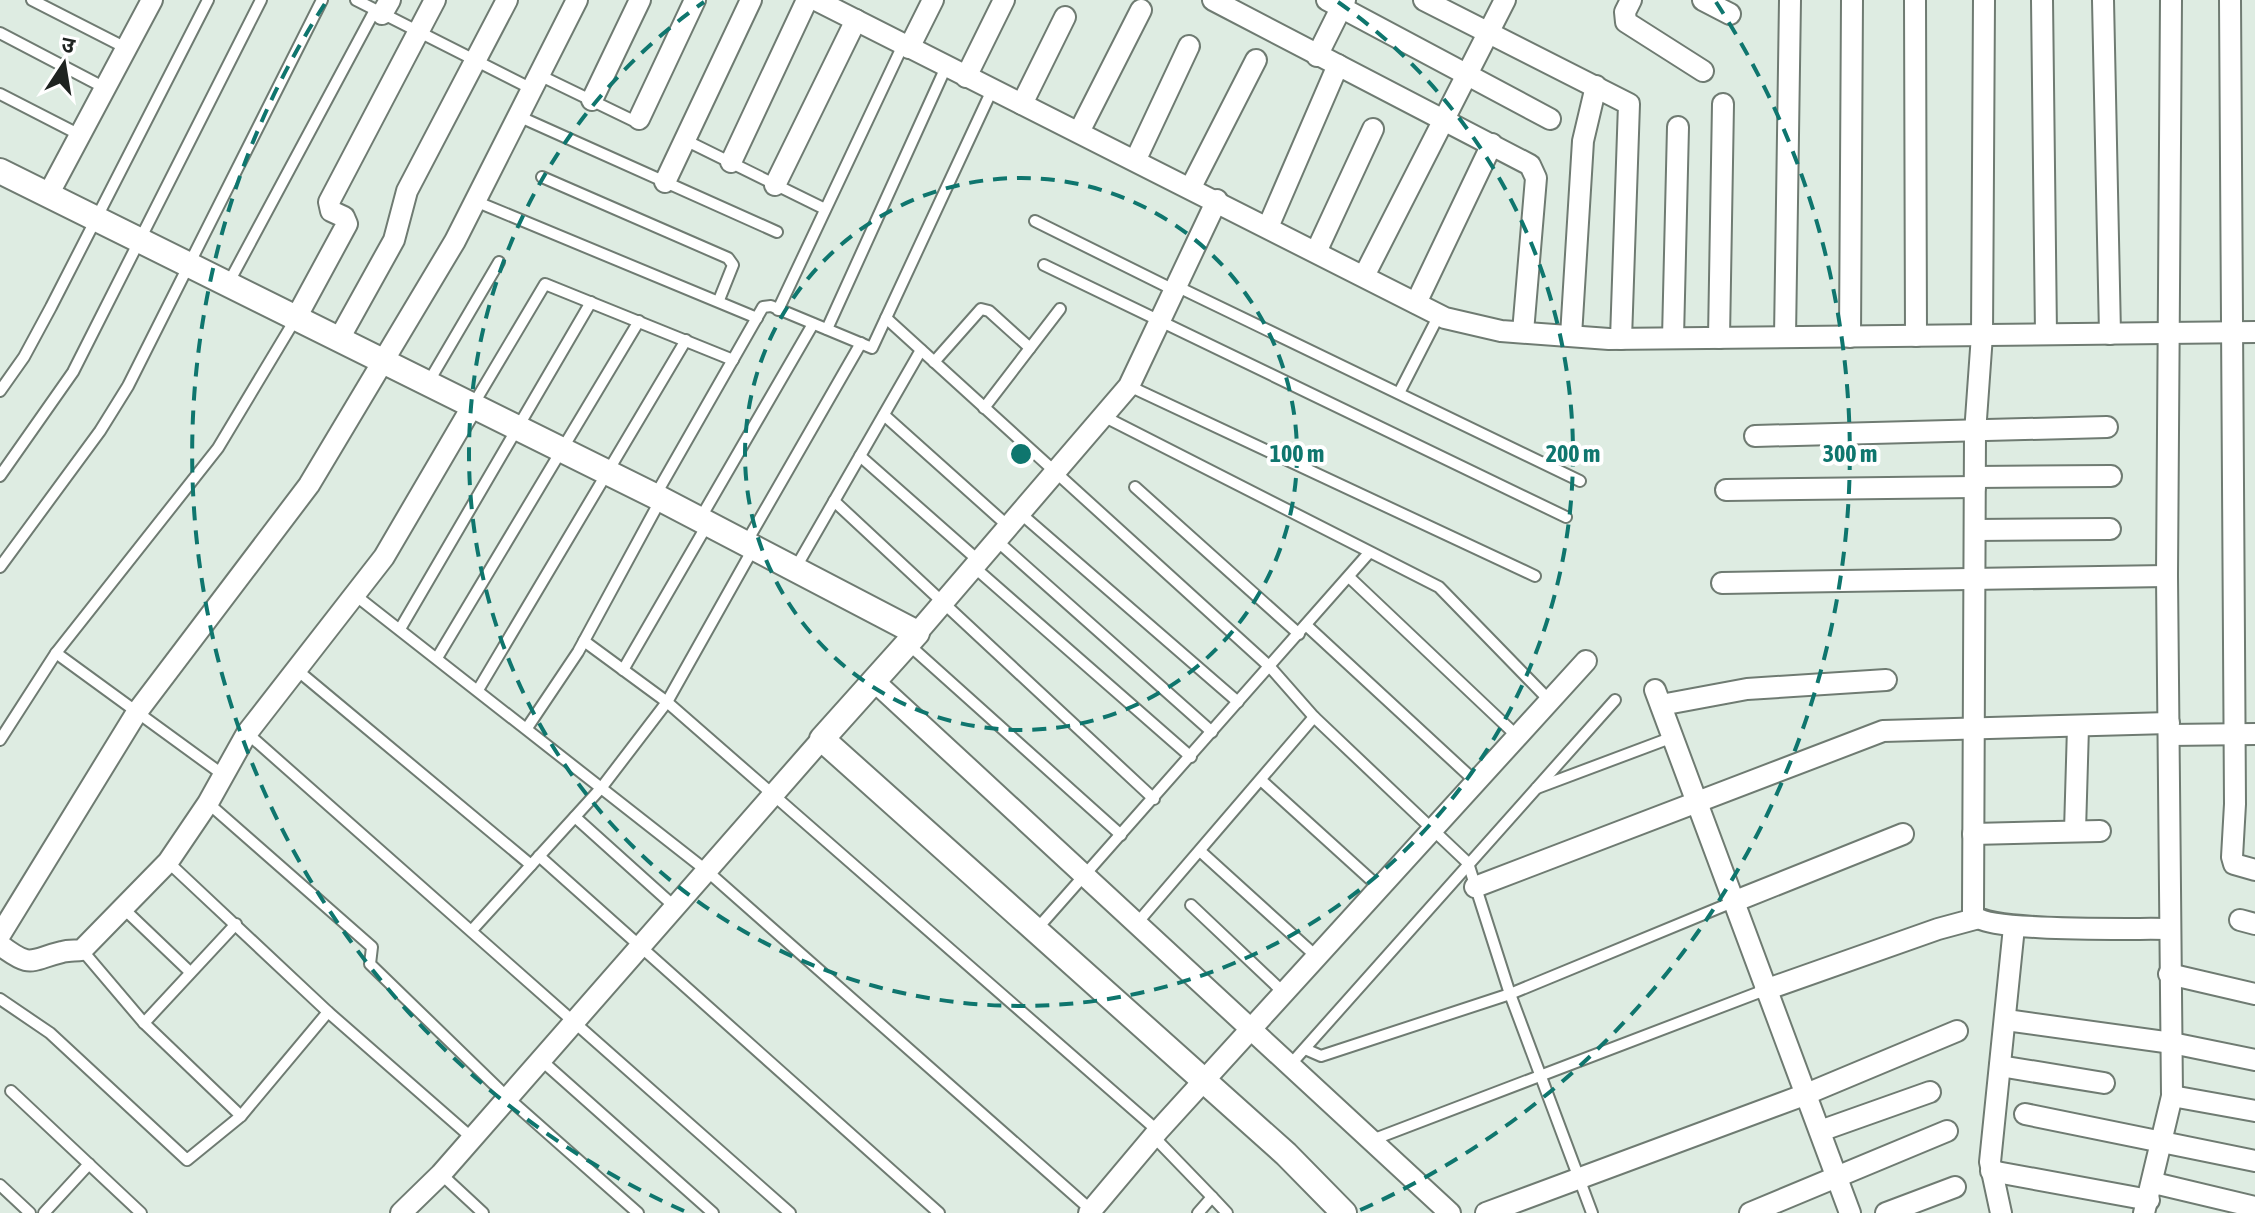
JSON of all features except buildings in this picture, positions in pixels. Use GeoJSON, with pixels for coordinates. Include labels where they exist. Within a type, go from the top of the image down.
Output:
{"type":"FeatureCollection","features":[{"type":"Feature","properties":{"kind":"street"},"geometry":{"type":"LineString","coordinates":[[48,195],[152,0]]}},
{"type":"Feature","properties":{"kind":"street"},"geometry":{"type":"LineString","coordinates":[[296,318],[347,224],[344,217],[329,208],[329,202],[435,0]]}},
{"type":"Feature","properties":{"kind":"street"},"geometry":{"type":"LineString","coordinates":[[339,339],[394,240],[407,191],[507,0]]}},
{"type":"Feature","properties":{"kind":"street"},"geometry":{"type":"LineString","coordinates":[[473,405],[384,557],[247,733],[208,803],[168,862],[82,950],[59,952],[36,962],[2,949],[137,712],[309,485],[475,201],[577,0]]}},
{"type":"Feature","properties":{"kind":"street"},"geometry":{"type":"LineString","coordinates":[[592,100],[640,0]]}},
{"type":"Feature","properties":{"kind":"street"},"geometry":{"type":"LineString","coordinates":[[639,119],[695,0]]}},
{"type":"Feature","properties":{"kind":"street"},"geometry":{"type":"LineString","coordinates":[[665,182],[751,0]]}},
{"type":"Feature","properties":{"kind":"street"},"geometry":{"type":"LineString","coordinates":[[731,162],[807,0]]}},
{"type":"Feature","properties":{"kind":"street"},"geometry":{"type":"LineString","coordinates":[[816,0],[855,13],[946,67],[1136,159],[1439,315],[1501,331],[1621,339],[2255,332]]}},
{"type":"Feature","properties":{"kind":"street"},"geometry":{"type":"LineString","coordinates":[[906,46],[933,0]]}},
{"type":"Feature","properties":{"kind":"street"},"geometry":{"type":"LineString","coordinates":[[966,77],[1004,0]]}},
{"type":"Feature","properties":{"kind":"street"},"geometry":{"type":"LineString","coordinates":[[1213,0],[1523,160],[1535,171],[1523,332]]}},
{"type":"Feature","properties":{"kind":"street"},"geometry":{"type":"LineString","coordinates":[[1424,0],[1626,101],[1631,110],[1621,339]]}},
{"type":"Feature","properties":{"kind":"street"},"geometry":{"type":"LineString","coordinates":[[1364,276],[1505,0]]}},
{"type":"Feature","properties":{"kind":"street"},"geometry":{"type":"LineString","coordinates":[[1631,0],[1625,12],[1626,22],[1703,71]]}},
{"type":"Feature","properties":{"kind":"street"},"geometry":{"type":"LineString","coordinates":[[1703,0],[1730,14]]}},
{"type":"Feature","properties":{"kind":"street"},"geometry":{"type":"LineString","coordinates":[[1785,337],[1790,0]]}},
{"type":"Feature","properties":{"kind":"street"},"geometry":{"type":"LineString","coordinates":[[1850,337],[1852,0]]}},
{"type":"Feature","properties":{"kind":"street"},"geometry":{"type":"LineString","coordinates":[[1915,0],[1916,336]]}},
{"type":"Feature","properties":{"kind":"street"},"geometry":{"type":"LineString","coordinates":[[1975,919],[1971,905],[1975,727],[1975,433],[1982,335],[1984,0]]}},
{"type":"Feature","properties":{"kind":"street"},"geometry":{"type":"LineString","coordinates":[[2042,0],[2046,334]]}},
{"type":"Feature","properties":{"kind":"street"},"geometry":{"type":"LineString","coordinates":[[2103,0],[2110,334]]}},
{"type":"Feature","properties":{"kind":"street"},"geometry":{"type":"LineString","coordinates":[[2149,1199],[2172,1096],[2167,576],[2171,0]]}},
{"type":"Feature","properties":{"kind":"street"},"geometry":{"type":"LineString","coordinates":[[2230,0],[2234,734],[2245,804],[2234,864],[2255,870]]}},
{"type":"Feature","properties":{"kind":"street"},"geometry":{"type":"LineString","coordinates":[[1317,56],[1338,3],[1550,119]]}},
{"type":"Feature","properties":{"kind":"street"},"geometry":{"type":"LineString","coordinates":[[1079,132],[1141,10]]}},
{"type":"Feature","properties":{"kind":"street"},"geometry":{"type":"LineString","coordinates":[[775,185],[855,13]]}},
{"type":"Feature","properties":{"kind":"street"},"geometry":{"type":"LineString","coordinates":[[1022,104],[1065,17]]}},
{"type":"Feature","properties":{"kind":"street"},"geometry":{"type":"LineString","coordinates":[[1136,159],[1189,46]]}},
{"type":"Feature","properties":{"kind":"street"},"geometry":{"type":"LineString","coordinates":[[1191,187],[1256,60]]}},
{"type":"Feature","properties":{"kind":"street"},"geometry":{"type":"LineString","coordinates":[[1268,227],[1338,65]]}},
{"type":"Feature","properties":{"kind":"street"},"geometry":{"type":"LineString","coordinates":[[1571,336],[1583,141],[1596,86]]}},
{"type":"Feature","properties":{"kind":"street"},"geometry":{"type":"LineString","coordinates":[[1719,338],[1723,104]]}},
{"type":"Feature","properties":{"kind":"street"},"geometry":{"type":"LineString","coordinates":[[1673,338],[1678,127]]}},
{"type":"Feature","properties":{"kind":"street"},"geometry":{"type":"LineString","coordinates":[[1316,252],[1373,129]]}},
{"type":"Feature","properties":{"kind":"street"},"geometry":{"type":"LineString","coordinates":[[1416,303],[1492,144]]}},
{"type":"Feature","properties":{"kind":"street"},"geometry":{"type":"LineString","coordinates":[[0,171],[658,497],[795,569],[912,638]]}},
{"type":"Feature","properties":{"kind":"street"},"geometry":{"type":"LineString","coordinates":[[401,1213],[441,1174],[508,1098],[1129,386],[1217,200]]}},
{"type":"Feature","properties":{"kind":"street"},"geometry":{"type":"LineString","coordinates":[[1755,436],[1975,433],[2107,427]]}},
{"type":"Feature","properties":{"kind":"street"},"geometry":{"type":"LineString","coordinates":[[1726,490],[2111,476]]}},
{"type":"Feature","properties":{"kind":"street"},"geometry":{"type":"LineString","coordinates":[[1975,530],[2110,529]]}},
{"type":"Feature","properties":{"kind":"street"},"geometry":{"type":"LineString","coordinates":[[1722,583],[2167,576]]}},
{"type":"Feature","properties":{"kind":"street"},"geometry":{"type":"LineString","coordinates":[[1090,1212],[1156,1134],[1586,661]]}},
{"type":"Feature","properties":{"kind":"street"},"geometry":{"type":"LineString","coordinates":[[1850,1213],[1658,697],[1886,680]]}},
{"type":"Feature","properties":{"kind":"street"},"geometry":{"type":"LineString","coordinates":[[874,681],[1450,1213]]}},
{"type":"Feature","properties":{"kind":"street"},"geometry":{"type":"LineString","coordinates":[[1475,887],[1883,731],[2078,727],[2255,734]]}},
{"type":"Feature","properties":{"kind":"street"},"geometry":{"type":"LineString","coordinates":[[2075,831],[2078,727]]}},
{"type":"Feature","properties":{"kind":"street"},"geometry":{"type":"LineString","coordinates":[[822,739],[1286,1154],[1344,1213]]}},
{"type":"Feature","properties":{"kind":"street"},"geometry":{"type":"LineString","coordinates":[[1973,834],[2100,831]]}},
{"type":"Feature","properties":{"kind":"street"},"geometry":{"type":"LineString","coordinates":[[1733,902],[1903,834]]}},
{"type":"Feature","properties":{"kind":"street"},"geometry":{"type":"LineString","coordinates":[[1765,990],[1975,919],[1986,924],[2014,927],[2169,929]]}},
{"type":"Feature","properties":{"kind":"street"},"geometry":{"type":"LineString","coordinates":[[2001,1213],[1991,1171],[2014,927]]}},
{"type":"Feature","properties":{"kind":"street"},"geometry":{"type":"LineString","coordinates":[[2169,974],[2255,994]]}},
{"type":"Feature","properties":{"kind":"street"},"geometry":{"type":"LineString","coordinates":[[2006,1020],[2172,1043],[2255,1060]]}},
{"type":"Feature","properties":{"kind":"street"},"geometry":{"type":"LineString","coordinates":[[1486,1213],[1804,1095],[1957,1031]]}},
{"type":"Feature","properties":{"kind":"street"},"geometry":{"type":"LineString","coordinates":[[2000,1066],[2104,1083]]}},
{"type":"Feature","properties":{"kind":"street"},"geometry":{"type":"LineString","coordinates":[[1820,1131],[1930,1092]]}},
{"type":"Feature","properties":{"kind":"street"},"geometry":{"type":"LineString","coordinates":[[2172,1096],[2255,1111]]}},
{"type":"Feature","properties":{"kind":"street"},"geometry":{"type":"LineString","coordinates":[[2025,1114],[2255,1161]]}},
{"type":"Feature","properties":{"kind":"street"},"geometry":{"type":"LineString","coordinates":[[1750,1213],[1838,1179],[1947,1131]]}},
{"type":"Feature","properties":{"kind":"street"},"geometry":{"type":"LineString","coordinates":[[1991,1171],[2149,1199],[2255,1207]]}},
{"type":"Feature","properties":{"kind":"street"},"geometry":{"type":"LineString","coordinates":[[1886,1213],[1955,1187]]}},
{"type":"Feature","properties":{"kind":"lane"},"geometry":{"type":"LineString","coordinates":[[32,0],[126,48]]}},
{"type":"Feature","properties":{"kind":"lane"},"geometry":{"type":"LineString","coordinates":[[0,391],[24,357],[208,0]]}},
{"type":"Feature","properties":{"kind":"lane"},"geometry":{"type":"LineString","coordinates":[[0,476],[73,372],[261,0]]}},
{"type":"Feature","properties":{"kind":"lane"},"geometry":{"type":"LineString","coordinates":[[0,567],[121,397],[322,0]]}},
{"type":"Feature","properties":{"kind":"lane"},"geometry":{"type":"LineString","coordinates":[[356,0],[382,8],[419,32],[475,60],[592,100],[632,120],[639,119]]}},
{"type":"Feature","properties":{"kind":"lane"},"geometry":{"type":"LineString","coordinates":[[228,284],[382,8]]}},
{"type":"Feature","properties":{"kind":"lane"},"geometry":{"type":"LineString","coordinates":[[0,33],[105,88]]}},
{"type":"Feature","properties":{"kind":"lane"},"geometry":{"type":"LineString","coordinates":[[778,310],[906,46]]}},
{"type":"Feature","properties":{"kind":"lane"},"geometry":{"type":"LineString","coordinates":[[827,329],[946,67]]}},
{"type":"Feature","properties":{"kind":"lane"},"geometry":{"type":"LineString","coordinates":[[527,728],[584,641],[658,497],[763,307],[778,310],[872,348],[992,90]]}},
{"type":"Feature","properties":{"kind":"lane"},"geometry":{"type":"LineString","coordinates":[[0,94],[80,135]]}},
{"type":"Feature","properties":{"kind":"lane"},"geometry":{"type":"LineString","coordinates":[[518,116],[777,232]]}},
{"type":"Feature","properties":{"kind":"lane"},"geometry":{"type":"LineString","coordinates":[[685,140],[825,209]]}},
{"type":"Feature","properties":{"kind":"lane"},"geometry":{"type":"LineString","coordinates":[[542,177],[728,258],[733,265],[719,300]]}},
{"type":"Feature","properties":{"kind":"lane"},"geometry":{"type":"LineString","coordinates":[[475,201],[757,318]]}},
{"type":"Feature","properties":{"kind":"lane"},"geometry":{"type":"LineString","coordinates":[[1035,221],[1580,481]]}},
{"type":"Feature","properties":{"kind":"lane"},"geometry":{"type":"LineString","coordinates":[[428,383],[499,262]]}},
{"type":"Feature","properties":{"kind":"lane"},"geometry":{"type":"LineString","coordinates":[[1044,265],[1566,517]]}},
{"type":"Feature","properties":{"kind":"lane"},"geometry":{"type":"LineString","coordinates":[[473,405],[543,286],[550,284],[733,360]]}},
{"type":"Feature","properties":{"kind":"lane"},"geometry":{"type":"LineString","coordinates":[[400,629],[591,302]]}},
{"type":"Feature","properties":{"kind":"lane"},"geometry":{"type":"LineString","coordinates":[[934,362],[981,309],[989,311],[1030,348]]}},
{"type":"Feature","properties":{"kind":"lane"},"geometry":{"type":"LineString","coordinates":[[984,408],[1060,309]]}},
{"type":"Feature","properties":{"kind":"lane"},"geometry":{"type":"LineString","coordinates":[[1399,393],[1439,315]]}},
{"type":"Feature","properties":{"kind":"lane"},"geometry":{"type":"LineString","coordinates":[[0,740],[56,653],[218,448],[296,318]]}},
{"type":"Feature","properties":{"kind":"lane"},"geometry":{"type":"LineString","coordinates":[[886,318],[1270,667],[1314,717],[1468,863],[1510,994],[1592,1213]]}},
{"type":"Feature","properties":{"kind":"lane"},"geometry":{"type":"LineString","coordinates":[[437,658],[639,321]]}},
{"type":"Feature","properties":{"kind":"lane"},"geometry":{"type":"LineString","coordinates":[[623,670],[813,324]]}},
{"type":"Feature","properties":{"kind":"lane"},"geometry":{"type":"LineString","coordinates":[[478,690],[610,473],[686,340]]}},
{"type":"Feature","properties":{"kind":"lane"},"geometry":{"type":"LineString","coordinates":[[473,929],[602,787],[667,702],[861,343]]}},
{"type":"Feature","properties":{"kind":"lane"},"geometry":{"type":"LineString","coordinates":[[795,569],[921,350]]}},
{"type":"Feature","properties":{"kind":"lane"},"geometry":{"type":"LineString","coordinates":[[1129,386],[1535,576]]}},
{"type":"Feature","properties":{"kind":"lane"},"geometry":{"type":"LineString","coordinates":[[884,415],[1008,526],[1212,732]]}},
{"type":"Feature","properties":{"kind":"lane"},"geometry":{"type":"LineString","coordinates":[[1103,416],[1448,593],[1550,701]]}},
{"type":"Feature","properties":{"kind":"lane"},"geometry":{"type":"LineString","coordinates":[[860,456],[1191,757]]}},
{"type":"Feature","properties":{"kind":"lane"},"geometry":{"type":"LineString","coordinates":[[1135,487],[1476,782]]}},
{"type":"Feature","properties":{"kind":"lane"},"geometry":{"type":"LineString","coordinates":[[834,501],[1154,799]]}},
{"type":"Feature","properties":{"kind":"lane"},"geometry":{"type":"LineString","coordinates":[[1008,526],[1238,702]]}},
{"type":"Feature","properties":{"kind":"lane"},"geometry":{"type":"LineString","coordinates":[[1036,930],[1368,554]]}},
{"type":"Feature","properties":{"kind":"lane"},"geometry":{"type":"LineString","coordinates":[[1349,577],[1517,736]]}},
{"type":"Feature","properties":{"kind":"lane"},"geometry":{"type":"LineString","coordinates":[[355,595],[707,871],[1090,1212]]}},
{"type":"Feature","properties":{"kind":"lane"},"geometry":{"type":"LineString","coordinates":[[912,638],[1121,835]]}},
{"type":"Feature","properties":{"kind":"lane"},"geometry":{"type":"LineString","coordinates":[[584,641],[667,702],[775,794],[1156,1134],[1227,1213]]}},
{"type":"Feature","properties":{"kind":"lane"},"geometry":{"type":"LineString","coordinates":[[56,653],[222,774]]}},
{"type":"Feature","properties":{"kind":"lane"},"geometry":{"type":"LineString","coordinates":[[297,670],[531,865]]}},
{"type":"Feature","properties":{"kind":"lane"},"geometry":{"type":"LineString","coordinates":[[1290,1065],[1615,700]]}},
{"type":"Feature","properties":{"kind":"lane"},"geometry":{"type":"LineString","coordinates":[[1138,922],[1314,717]]}},
{"type":"Feature","properties":{"kind":"lane"},"geometry":{"type":"LineString","coordinates":[[247,733],[473,929],[790,1213]]}},
{"type":"Feature","properties":{"kind":"lane"},"geometry":{"type":"LineString","coordinates":[[1535,789],[1673,737]]}},
{"type":"Feature","properties":{"kind":"lane"},"geometry":{"type":"LineString","coordinates":[[1262,781],[1380,888]]}},
{"type":"Feature","properties":{"kind":"lane"},"geometry":{"type":"LineString","coordinates":[[208,803],[372,947],[370,964],[508,1098],[638,1213]]}},
{"type":"Feature","properties":{"kind":"lane"},"geometry":{"type":"LineString","coordinates":[[575,817],[675,907]]}},
{"type":"Feature","properties":{"kind":"lane"},"geometry":{"type":"LineString","coordinates":[[1200,851],[1317,957]]}},
{"type":"Feature","properties":{"kind":"lane"},"geometry":{"type":"LineString","coordinates":[[539,856],[939,1213]]}},
{"type":"Feature","properties":{"kind":"lane"},"geometry":{"type":"LineString","coordinates":[[168,862],[328,1012],[472,1138]]}},
{"type":"Feature","properties":{"kind":"lane"},"geometry":{"type":"LineString","coordinates":[[1305,1049],[1321,1056],[1510,994],[1733,902]]}},
{"type":"Feature","properties":{"kind":"lane"},"geometry":{"type":"LineString","coordinates":[[1191,905],[1284,993]]}},
{"type":"Feature","properties":{"kind":"lane"},"geometry":{"type":"LineString","coordinates":[[124,909],[190,972]]}},
{"type":"Feature","properties":{"kind":"lane"},"geometry":{"type":"LineString","coordinates":[[144,1023],[236,924]]}},
{"type":"Feature","properties":{"kind":"lane"},"geometry":{"type":"LineString","coordinates":[[82,950],[144,1023],[241,1116]]}},
{"type":"Feature","properties":{"kind":"lane"},"geometry":{"type":"LineString","coordinates":[[1372,1140],[1765,990]]}},
{"type":"Feature","properties":{"kind":"lane"},"geometry":{"type":"LineString","coordinates":[[0,999],[50,1033],[184,1159],[190,1158],[241,1116],[328,1012]]}},
{"type":"Feature","properties":{"kind":"lane"},"geometry":{"type":"LineString","coordinates":[[541,1060],[713,1213]]}},
{"type":"Feature","properties":{"kind":"lane"},"geometry":{"type":"LineString","coordinates":[[11,1091],[141,1213]]}},
{"type":"Feature","properties":{"kind":"lane"},"geometry":{"type":"LineString","coordinates":[[44,1213],[89,1164]]}},
{"type":"Feature","properties":{"kind":"lane"},"geometry":{"type":"LineString","coordinates":[[441,1174],[483,1213]]}},
{"type":"Feature","properties":{"kind":"lane"},"geometry":{"type":"LineString","coordinates":[[0,1185],[30,1213]]}},
{"type":"Feature","properties":{"kind":"lane"},"geometry":{"type":"LineString","coordinates":[[1198,1213],[1212,1197]]}}]}
